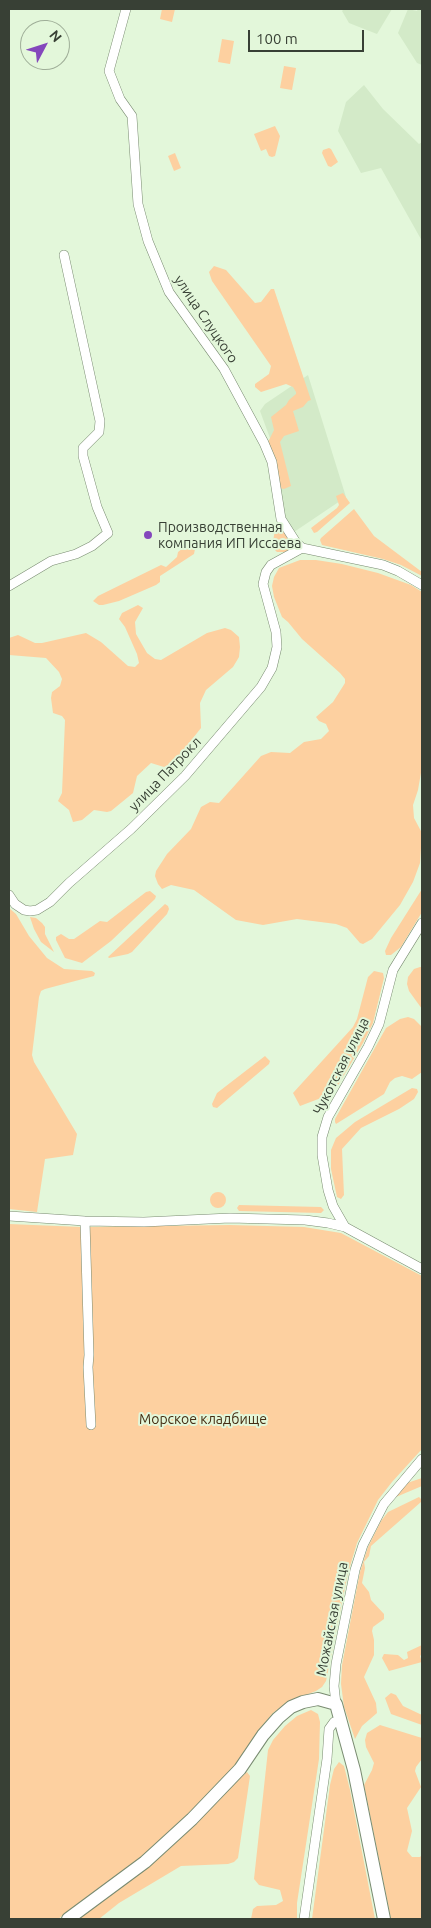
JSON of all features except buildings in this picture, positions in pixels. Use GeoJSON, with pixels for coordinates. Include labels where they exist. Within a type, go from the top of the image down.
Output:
{"type":"FeatureCollection","features":[{"type":"Feature","properties":{"kind":"main road"},"geometry":{"type":"LineString","coordinates":[[68,1919],[145,1862],[186,1824],[240,1769],[263,1735],[291,1707],[318,1698],[336,1704]]}},
{"type":"Feature","properties":{"kind":"main road","name":"Можайская улица"},"geometry":{"type":"LineString","coordinates":[[336,1704],[354,1770],[384,1919]]}},
{"type":"Feature","properties":{"kind":"street","name":"улица Слуцкого"},"geometry":{"type":"LineString","coordinates":[[126,9],[109,71],[120,99],[132,116],[135,181],[144,227],[169,292],[224,369],[264,443],[272,462],[281,519],[295,541],[302,548]]}},
{"type":"Feature","properties":{"kind":"street"},"geometry":{"type":"LineString","coordinates":[[9,586],[51,561],[84,550],[108,533],[97,507],[83,456],[83,448],[99,432],[100,421],[64,255]]}},
{"type":"Feature","properties":{"kind":"street"},"geometry":{"type":"LineString","coordinates":[[302,548],[383,565],[398,571],[422,585]]}},
{"type":"Feature","properties":{"kind":"street","name":"улица Патрокл"},"geometry":{"type":"LineString","coordinates":[[9,894],[15,904],[24,910],[37,910],[50,902],[136,824],[185,776],[254,697],[268,677],[276,657],[277,647],[274,625],[263,584],[266,572],[271,565],[302,548]]}},
{"type":"Feature","properties":{"kind":"street","name":"Чукотская улица"},"geometry":{"type":"LineString","coordinates":[[345,1227],[333,1206],[328,1190],[322,1155],[322,1137],[328,1117],[379,1024],[393,970],[422,922]]}},
{"type":"Feature","properties":{"kind":"street"},"geometry":{"type":"LineString","coordinates":[[9,1216],[85,1221],[144,1222],[230,1218],[305,1220],[345,1227],[422,1269]]}},
{"type":"Feature","properties":{"kind":"street"},"geometry":{"type":"LineString","coordinates":[[85,1221],[88,1377],[91,1424]]}},
{"type":"Feature","properties":{"kind":"street","name":"Можайская улица"},"geometry":{"type":"LineString","coordinates":[[336,1704],[334,1686],[336,1664],[351,1589],[363,1545],[384,1504],[422,1458]]}},
{"type":"Feature","properties":{"kind":"street"},"geometry":{"type":"LineString","coordinates":[[304,1919],[330,1729],[334,1722],[341,1722]]}},
{"type":"Feature","properties":{"kind":"shaded area"},"geometry":{"type":"Polygon","coordinates":[[[344,9],[392,9],[377,34],[349,23],[342,11],[344,9]]]}},
{"type":"Feature","properties":{"kind":"shaded area"},"geometry":{"type":"Polygon","coordinates":[[[408,9],[417,11],[422,9],[422,65],[417,63],[398,33],[408,9]]]}},
{"type":"Feature","properties":{"kind":"shaded area"},"geometry":{"type":"Polygon","coordinates":[[[364,85],[383,109],[419,144],[422,142],[422,241],[381,168],[361,173],[338,131],[346,102],[364,85]]]}},
{"type":"Feature","properties":{"kind":"shaded area"},"geometry":{"type":"Polygon","coordinates":[[[308,375],[346,497],[294,532],[287,523],[281,500],[274,449],[260,411],[265,404],[308,375]]]}},
{"type":"Feature","properties":{"kind":"green space"},"geometry":{"type":"Polygon","coordinates":[[[162,9],[175,9],[172,22],[160,19],[162,9]]]}},
{"type":"Feature","properties":{"kind":"green space"},"geometry":{"type":"Polygon","coordinates":[[[222,39],[234,41],[230,64],[218,62],[222,39]]]}},
{"type":"Feature","properties":{"kind":"green space"},"geometry":{"type":"Polygon","coordinates":[[[284,66],[296,68],[292,90],[280,88],[284,66]]]}},
{"type":"Feature","properties":{"kind":"green space"},"geometry":{"type":"Polygon","coordinates":[[[275,126],[280,136],[275,156],[272,157],[269,156],[266,149],[261,151],[254,134],[275,126]]]}},
{"type":"Feature","properties":{"kind":"green space"},"geometry":{"type":"Polygon","coordinates":[[[329,148],[338,162],[331,167],[328,166],[322,153],[323,150],[329,148]]]}},
{"type":"Feature","properties":{"kind":"green space"},"geometry":{"type":"Polygon","coordinates":[[[175,153],[181,168],[174,171],[168,156],[175,153]]]}},
{"type":"Feature","properties":{"kind":"green space"},"geometry":{"type":"Polygon","coordinates":[[[214,266],[226,270],[255,303],[261,302],[271,289],[274,289],[311,400],[303,407],[293,411],[299,431],[284,436],[280,442],[291,486],[284,489],[280,488],[268,442],[274,430],[271,417],[286,405],[296,392],[293,387],[286,384],[261,392],[255,387],[255,384],[269,374],[271,366],[212,281],[209,272],[214,266]]]}},
{"type":"Feature","properties":{"kind":"green space"},"geometry":{"type":"Polygon","coordinates":[[[343,493],[350,503],[314,533],[311,528],[337,508],[339,505],[336,496],[343,493]]]}},
{"type":"Feature","properties":{"kind":"green space"},"geometry":{"type":"Polygon","coordinates":[[[354,509],[374,536],[422,572],[422,576],[401,565],[383,559],[322,545],[321,538],[354,509]]]}},
{"type":"Feature","properties":{"kind":"green space"},"geometry":{"type":"Polygon","coordinates":[[[279,523],[291,543],[290,550],[285,552],[277,552],[272,547],[275,530],[279,523]]]}},
{"type":"Feature","properties":{"kind":"green space"},"geometry":{"type":"Polygon","coordinates":[[[187,545],[191,545],[195,549],[194,554],[160,576],[160,582],[156,585],[119,601],[99,605],[93,601],[98,596],[161,565],[166,567],[177,557],[178,552],[187,545]]]}},
{"type":"Feature","properties":{"kind":"green space"},"geometry":{"type":"Polygon","coordinates":[[[300,560],[316,560],[342,564],[378,573],[411,585],[422,592],[422,767],[413,805],[414,818],[422,833],[420,863],[413,882],[400,905],[372,939],[363,944],[347,928],[336,924],[297,919],[263,925],[236,920],[194,890],[171,885],[162,889],[155,876],[156,871],[167,854],[191,829],[201,807],[210,802],[219,803],[261,756],[271,752],[290,753],[304,742],[321,739],[329,731],[326,724],[319,721],[316,717],[333,702],[345,683],[345,679],[302,639],[282,617],[272,586],[279,568],[300,560]]]}},
{"type":"Feature","properties":{"kind":"green space"},"geometry":{"type":"Polygon","coordinates":[[[138,605],[143,608],[135,622],[136,634],[147,653],[155,659],[161,660],[207,633],[225,628],[231,630],[239,637],[239,657],[233,667],[206,690],[200,703],[201,728],[174,762],[164,767],[151,763],[137,776],[133,793],[111,811],[94,810],[82,820],[73,822],[69,810],[58,801],[62,793],[65,720],[62,716],[53,713],[51,698],[52,692],[60,686],[62,679],[59,672],[46,658],[9,655],[9,638],[18,635],[35,643],[42,643],[86,633],[101,642],[128,666],[135,667],[139,663],[137,654],[125,627],[119,619],[122,613],[138,605]]]}},
{"type":"Feature","properties":{"kind":"green space"},"geometry":{"type":"Polygon","coordinates":[[[422,889],[422,912],[401,947],[391,955],[386,955],[385,951],[391,938],[422,889]]]}},
{"type":"Feature","properties":{"kind":"green space"},"geometry":{"type":"Polygon","coordinates":[[[150,891],[156,896],[155,899],[111,941],[82,963],[65,958],[56,937],[61,934],[69,939],[74,939],[100,921],[107,922],[146,892],[150,891]]]}},
{"type":"Feature","properties":{"kind":"green space"},"geometry":{"type":"Polygon","coordinates":[[[165,904],[169,909],[167,914],[132,952],[108,957],[165,904]]]}},
{"type":"Feature","properties":{"kind":"green space"},"geometry":{"type":"Polygon","coordinates":[[[9,908],[16,914],[29,936],[47,958],[64,969],[92,971],[95,973],[94,976],[45,989],[41,991],[39,997],[32,1055],[34,1062],[77,1134],[73,1155],[45,1159],[37,1212],[9,1209],[9,908]]]}},
{"type":"Feature","properties":{"kind":"green space"},"geometry":{"type":"Polygon","coordinates":[[[30,917],[36,918],[45,927],[45,934],[54,952],[41,942],[30,917]]]}},
{"type":"Feature","properties":{"kind":"green space"},"geometry":{"type":"Polygon","coordinates":[[[422,967],[422,1009],[409,991],[407,984],[408,977],[414,969],[422,967]]]}},
{"type":"Feature","properties":{"kind":"green space"},"geometry":{"type":"Polygon","coordinates":[[[374,971],[383,973],[384,978],[373,1023],[363,1043],[337,1087],[321,1098],[300,1106],[293,1093],[353,1027],[357,1019],[368,977],[374,971]]]}},
{"type":"Feature","properties":{"kind":"green space"},"geometry":{"type":"Polygon","coordinates":[[[408,1017],[414,1019],[422,1027],[422,1072],[412,1079],[402,1076],[395,1078],[390,1082],[384,1094],[336,1124],[335,1119],[386,1028],[400,1019],[408,1017]]]}},
{"type":"Feature","properties":{"kind":"green space"},"geometry":{"type":"Polygon","coordinates":[[[265,1056],[270,1061],[269,1064],[217,1108],[213,1107],[212,1104],[217,1093],[265,1056]]]}},
{"type":"Feature","properties":{"kind":"green space"},"geometry":{"type":"Polygon","coordinates":[[[412,1088],[417,1089],[418,1092],[414,1099],[399,1109],[361,1128],[342,1149],[344,1195],[341,1199],[337,1197],[331,1169],[331,1150],[336,1138],[355,1122],[412,1088]]]}},
{"type":"Feature","properties":{"kind":"green space"},"geometry":{"type":"Polygon","coordinates":[[[215,1192],[221,1192],[226,1197],[224,1206],[215,1208],[210,1203],[210,1197],[215,1192]]]}},
{"type":"Feature","properties":{"kind":"green space"},"geometry":{"type":"Polygon","coordinates":[[[239,1205],[321,1207],[324,1210],[321,1213],[239,1211],[237,1208],[239,1205]]]}},
{"type":"Feature","properties":{"kind":"green space","name":"Морское кладбище"},"geometry":{"type":"Polygon","coordinates":[[[9,1224],[82,1227],[230,1225],[304,1227],[341,1233],[422,1276],[422,1449],[378,1500],[357,1543],[348,1573],[326,1681],[316,1691],[288,1702],[273,1713],[258,1731],[235,1766],[188,1814],[139,1860],[58,1919],[9,1919],[9,1224]]]}},
{"type":"Feature","properties":{"kind":"green space"},"geometry":{"type":"Polygon","coordinates":[[[422,1478],[422,1486],[396,1497],[407,1483],[422,1478]]]}},
{"type":"Feature","properties":{"kind":"green space"},"geometry":{"type":"Polygon","coordinates":[[[419,1497],[421,1502],[371,1546],[369,1556],[364,1562],[365,1568],[362,1583],[369,1592],[371,1600],[384,1614],[384,1619],[373,1627],[374,1655],[364,1677],[376,1703],[377,1713],[362,1726],[355,1739],[344,1707],[341,1684],[342,1665],[360,1572],[368,1547],[381,1521],[388,1512],[419,1497]]]}},
{"type":"Feature","properties":{"kind":"green space"},"geometry":{"type":"Polygon","coordinates":[[[422,1645],[422,1654],[420,1656],[422,1662],[389,1671],[382,1658],[384,1654],[398,1655],[404,1660],[408,1658],[407,1652],[422,1645]]]}},
{"type":"Feature","properties":{"kind":"green space"},"geometry":{"type":"Polygon","coordinates":[[[391,1693],[396,1695],[403,1706],[422,1715],[422,1725],[391,1714],[385,1698],[391,1693]]]}},
{"type":"Feature","properties":{"kind":"green space"},"geometry":{"type":"Polygon","coordinates":[[[311,1710],[318,1714],[320,1722],[319,1759],[297,1903],[297,1919],[251,1919],[253,1909],[257,1906],[276,1905],[283,1901],[280,1890],[259,1885],[254,1879],[268,1750],[273,1740],[285,1726],[297,1716],[311,1710]]]}},
{"type":"Feature","properties":{"kind":"green space"},"geometry":{"type":"Polygon","coordinates":[[[380,1725],[422,1738],[422,1759],[415,1771],[421,1787],[407,1808],[412,1831],[407,1851],[412,1857],[420,1857],[422,1855],[422,1919],[391,1919],[364,1785],[374,1763],[366,1747],[365,1740],[367,1733],[380,1725]]]}},
{"type":"Feature","properties":{"kind":"green space"},"geometry":{"type":"Polygon","coordinates":[[[339,1762],[344,1766],[350,1790],[375,1919],[312,1919],[330,1785],[334,1769],[339,1762]]]}},
{"type":"Feature","properties":{"kind":"green space"},"geometry":{"type":"Polygon","coordinates":[[[247,1772],[250,1776],[238,1858],[234,1862],[228,1864],[181,1866],[119,1903],[99,1919],[77,1919],[247,1772]]]}},
{"type":"Feature","properties":{"kind":"place","name":"Производственная компания ИП Иссаева"},"geometry":{"type":"Point","coordinates":[148,535]}}]}
